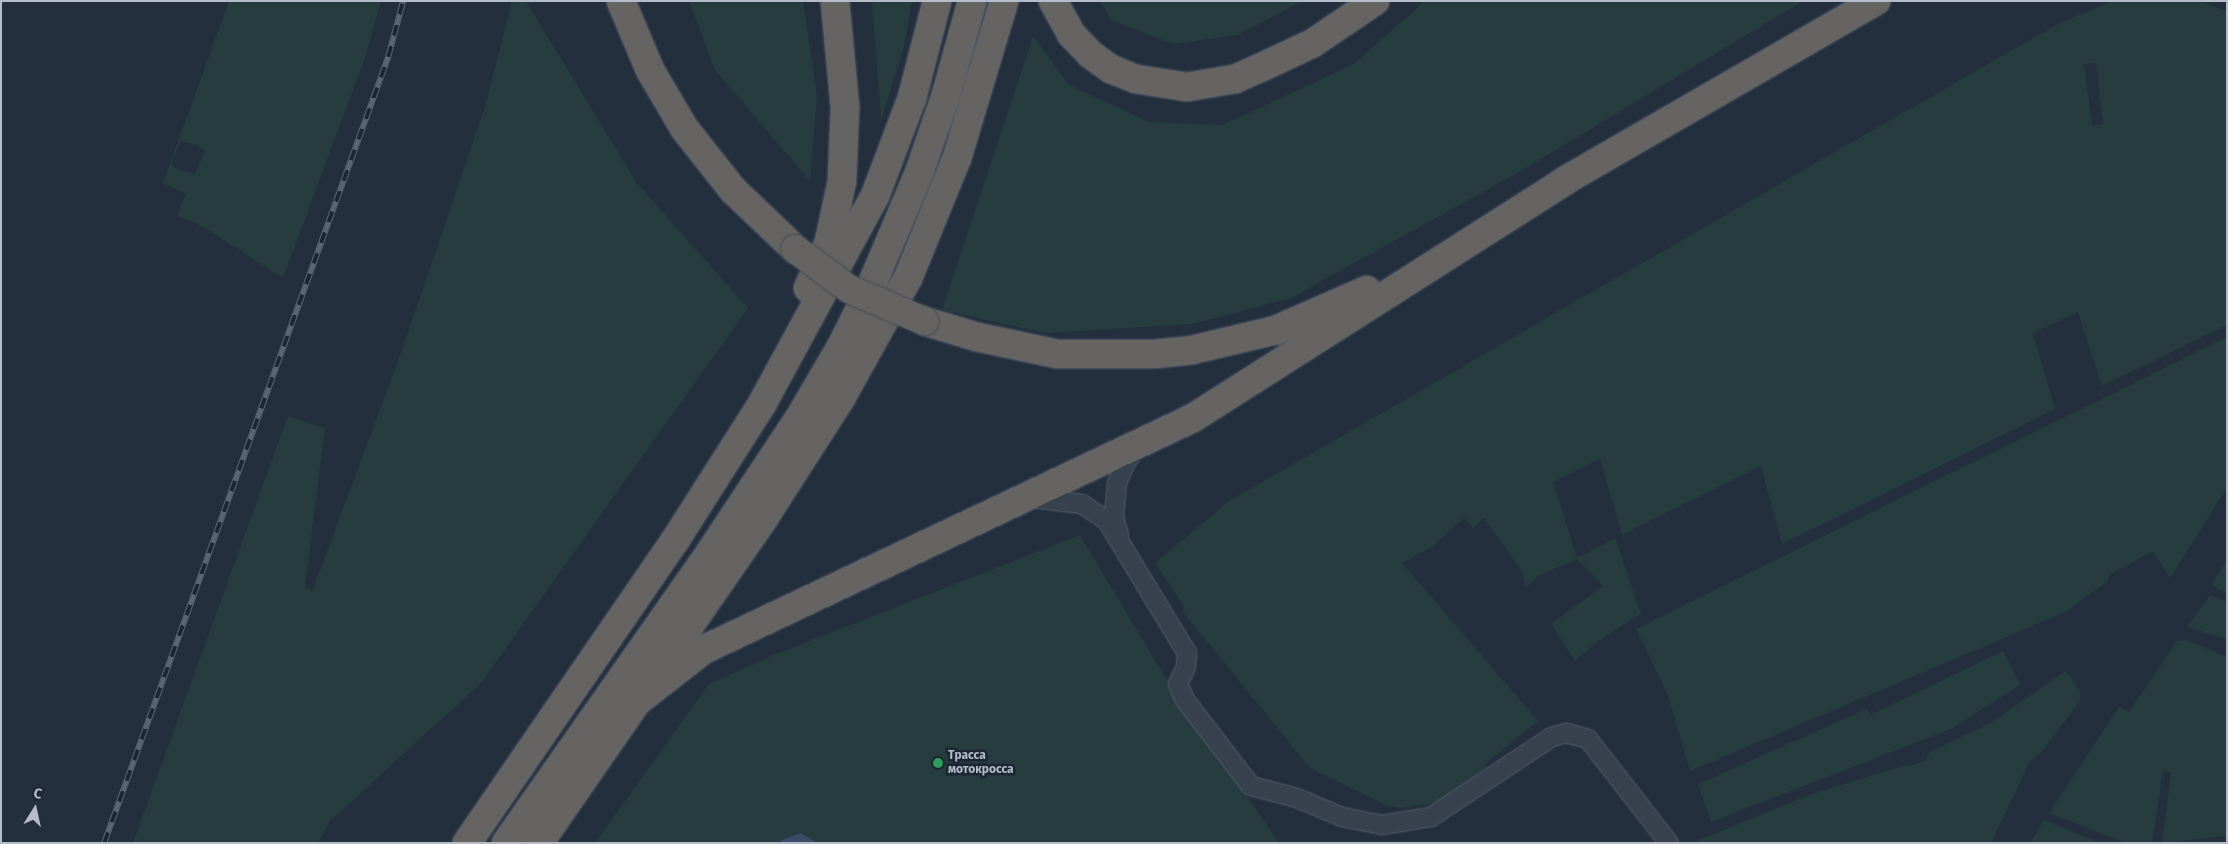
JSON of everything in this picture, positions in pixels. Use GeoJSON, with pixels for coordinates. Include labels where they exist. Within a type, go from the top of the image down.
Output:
{"type":"FeatureCollection","features":[{"type":"Feature","properties":{"kind":"highway"},"geometry":{"type":"LineString","coordinates":[[622,1],[650,70],[684,128],[733,190],[795,249],[849,289],[924,321],[977,338],[1057,354],[1099,356],[1192,350],[1241,340],[1300,320],[1448,253]]}},
{"type":"Feature","properties":{"kind":"highway"},"geometry":{"type":"LineString","coordinates":[[762,404],[780,347],[829,242],[837,210],[844,164],[845,107],[834,1]]}},
{"type":"Feature","properties":{"kind":"highway"},"geometry":{"type":"LineString","coordinates":[[467,843],[676,539],[762,404],[875,196],[912,98],[937,1]]}},
{"type":"Feature","properties":{"kind":"highway"},"geometry":{"type":"LineString","coordinates":[[506,843],[712,551],[795,425],[842,345],[869,291],[919,173],[946,95],[972,1]]}},
{"type":"Feature","properties":{"kind":"highway"},"geometry":{"type":"LineString","coordinates":[[539,843],[764,518],[826,422],[908,278],[957,158],[1004,1]]}},
{"type":"Feature","properties":{"kind":"highway"},"geometry":{"type":"LineString","coordinates":[[1053,1],[1071,34],[1090,54],[1111,69],[1145,81],[1187,87],[1235,78],[1260,68],[1313,43],[1375,1]]}},
{"type":"Feature","properties":{"kind":"highway"},"geometry":{"type":"LineString","coordinates":[[634,704],[702,650],[1193,418],[1448,253],[1566,180],[1876,1]]}},
{"type":"Feature","properties":{"kind":"street"},"geometry":{"type":"LineString","coordinates":[[1120,540],[1114,517],[1117,484],[1126,462],[1142,442]]}},
{"type":"Feature","properties":{"kind":"street"},"geometry":{"type":"LineString","coordinates":[[1023,498],[1052,499],[1089,507],[1107,521],[1187,653],[1186,668],[1178,684],[1185,700],[1251,786],[1297,798],[1342,817],[1382,825],[1432,817],[1552,737],[1566,733],[1588,739],[1669,843]]}},
{"type":"Feature","properties":{"kind":"green space"},"geometry":{"type":"Polygon","coordinates":[[[229,1],[381,1],[365,58],[283,278],[205,228],[177,215],[186,194],[163,183],[229,1]],[[181,141],[171,164],[178,170],[195,174],[205,151],[198,145],[181,141]]]}},
{"type":"Feature","properties":{"kind":"green space"},"geometry":{"type":"Polygon","coordinates":[[[512,1],[526,1],[636,182],[748,308],[481,683],[330,821],[318,843],[133,843],[288,416],[325,428],[305,586],[312,592],[401,353],[485,107],[512,1]]]}},
{"type":"Feature","properties":{"kind":"green space"},"geometry":{"type":"Polygon","coordinates":[[[689,1],[803,1],[817,97],[810,181],[715,70],[689,1]]]}},
{"type":"Feature","properties":{"kind":"green space"},"geometry":{"type":"Polygon","coordinates":[[[872,1],[912,1],[904,46],[881,121],[872,1]]]}},
{"type":"Feature","properties":{"kind":"green space"},"geometry":{"type":"Polygon","coordinates":[[[1100,1],[1302,1],[1238,35],[1173,44],[1111,20],[1100,1]]]}},
{"type":"Feature","properties":{"kind":"green space"},"geometry":{"type":"Polygon","coordinates":[[[1425,1],[1803,1],[1521,171],[1291,298],[1193,324],[1044,333],[942,310],[1033,36],[1069,85],[1149,122],[1223,125],[1354,64],[1425,1]]]}},
{"type":"Feature","properties":{"kind":"green space"},"geometry":{"type":"Polygon","coordinates":[[[2113,1],[2197,1],[2227,11],[2227,325],[2102,386],[2078,312],[2033,333],[2055,409],[1782,544],[1761,466],[1622,535],[1600,459],[1553,482],[1577,558],[1615,538],[1641,614],[1598,641],[1575,661],[1551,624],[1603,586],[1577,559],[1536,577],[1527,587],[1520,568],[1484,518],[1473,529],[1464,518],[1433,546],[1402,563],[1538,721],[1485,764],[1487,767],[1441,800],[1429,804],[1402,808],[1388,806],[1310,768],[1183,612],[1184,606],[1155,563],[1229,501],[2062,22],[2113,1]],[[2096,63],[2084,64],[2092,126],[2103,124],[2096,63]]]}},
{"type":"Feature","properties":{"kind":"green space"},"geometry":{"type":"Polygon","coordinates":[[[2227,337],[2227,488],[2170,578],[2153,551],[2109,575],[2107,582],[2065,612],[1690,771],[1668,695],[1636,629],[2227,337]]]}},
{"type":"Feature","properties":{"kind":"green space","name":"Трасса мотокросса"},"geometry":{"type":"Polygon","coordinates":[[[1080,535],[1162,672],[1279,843],[595,843],[709,684],[779,653],[1080,535]]]}},
{"type":"Feature","properties":{"kind":"green space"},"geometry":{"type":"Polygon","coordinates":[[[2225,562],[2227,562],[2227,593],[2212,585],[2225,562]]]}},
{"type":"Feature","properties":{"kind":"green space"},"geometry":{"type":"Polygon","coordinates":[[[2210,595],[2227,602],[2227,639],[2187,627],[2210,595]]]}},
{"type":"Feature","properties":{"kind":"green space"},"geometry":{"type":"Polygon","coordinates":[[[2186,640],[2227,657],[2227,836],[2162,843],[2171,773],[2163,770],[2152,843],[2126,843],[2049,813],[2119,707],[2129,712],[2177,641],[2186,640]]]}},
{"type":"Feature","properties":{"kind":"green space"},"geometry":{"type":"Polygon","coordinates":[[[2003,651],[2020,685],[1951,729],[1711,822],[1698,784],[1867,709],[1870,715],[2003,651]]]}},
{"type":"Feature","properties":{"kind":"green space"},"geometry":{"type":"Polygon","coordinates":[[[2066,671],[2080,691],[2080,701],[2044,749],[2029,763],[1991,843],[1692,843],[1809,795],[1902,766],[1915,765],[1926,760],[1930,752],[1992,722],[2066,671]]]}},
{"type":"Feature","properties":{"kind":"green space"},"geometry":{"type":"Polygon","coordinates":[[[2044,820],[2100,843],[2030,843],[2044,820]]]}},
{"type":"Feature","properties":{"kind":"water"},"geometry":{"type":"Polygon","coordinates":[[[801,833],[817,843],[778,843],[784,839],[801,833]]]}},
{"type":"Feature","properties":{"kind":"railway"},"geometry":{"type":"LineString","coordinates":[[104,843],[388,57],[403,1]]}},
{"type":"Feature","properties":{"kind":"place","name":"Трасса мотокросса"},"geometry":{"type":"Point","coordinates":[938,763]}}]}
